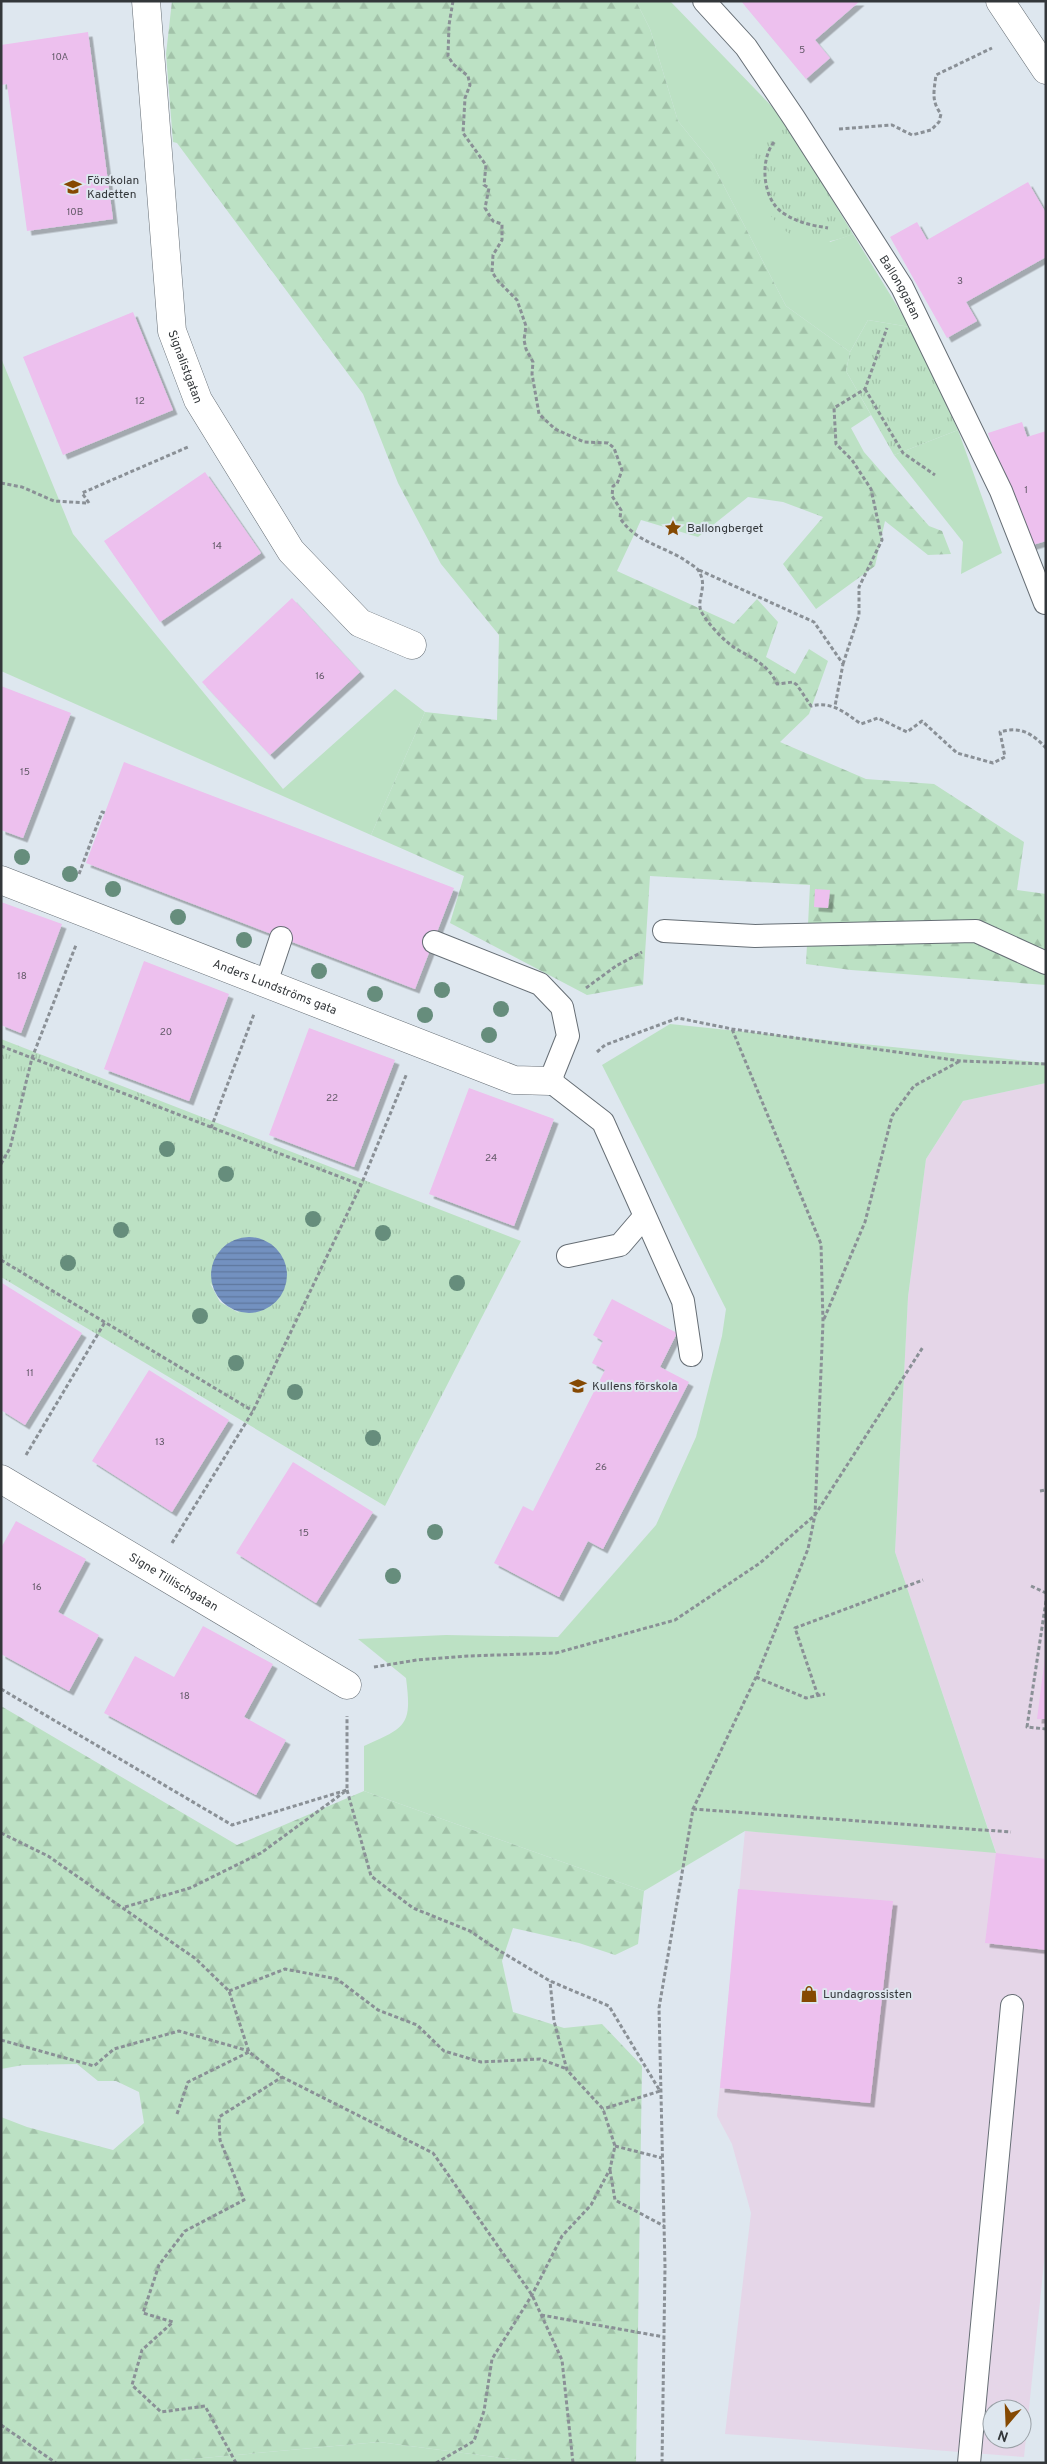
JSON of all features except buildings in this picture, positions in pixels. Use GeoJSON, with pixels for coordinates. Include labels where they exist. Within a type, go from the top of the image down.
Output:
{"type":"FeatureCollection","features":[{"type":"Feature","properties":{"kind":"street","name":"Signalistgatan"},"geometry":{"type":"LineString","coordinates":[[146,1],[172,331],[198,400],[291,551],[360,623],[412,645]]}},
{"type":"Feature","properties":{"kind":"street"},"geometry":{"type":"LineString","coordinates":[[1000,1],[1046,70]]}},
{"type":"Feature","properties":{"kind":"street","name":"Anders Lundströms gata"},"geometry":{"type":"LineString","coordinates":[[1,880],[261,995],[514,1080],[550,1081]]}},
{"type":"Feature","properties":{"kind":"street","name":"Signe Tillischgatan"},"geometry":{"type":"LineString","coordinates":[[1,1479],[347,1685]]}},
{"type":"Feature","properties":{"kind":"lane","name":"Ballonggatan"},"geometry":{"type":"LineString","coordinates":[[704,1],[746,47],[794,118],[902,287],[1000,491],[1045,603]]}},
{"type":"Feature","properties":{"kind":"lane"},"geometry":{"type":"LineString","coordinates":[[664,932],[755,936],[976,931],[1046,963]]}},
{"type":"Feature","properties":{"kind":"lane"},"geometry":{"type":"LineString","coordinates":[[261,995],[281,938]]}},
{"type":"Feature","properties":{"kind":"lane"},"geometry":{"type":"LineString","coordinates":[[434,942],[540,984],[562,1006],[568,1036],[550,1081],[603,1122],[683,1301],[691,1355]]}},
{"type":"Feature","properties":{"kind":"lane"},"geometry":{"type":"LineString","coordinates":[[568,1256],[620,1245],[644,1217]]}},
{"type":"Feature","properties":{"kind":"lane"},"geometry":{"type":"LineString","coordinates":[[969,2463],[1012,2006]]}},
{"type":"Feature","properties":{"kind":"path"},"geometry":{"type":"LineString","coordinates":[[453,1],[449,25],[448,56],[453,64],[468,76],[470,85],[465,98],[463,133],[486,166],[484,185],[489,188],[485,208],[493,221],[502,224],[502,240],[493,255],[492,272],[498,281],[517,300],[526,326],[524,340],[526,349],[533,362],[532,374],[539,414],[555,429],[584,442],[608,443],[614,448],[622,470],[617,484],[613,486],[612,496],[621,510],[620,518],[625,526],[640,540],[677,554],[698,570],[814,622],[842,664]]}},
{"type":"Feature","properties":{"kind":"path"},"geometry":{"type":"LineString","coordinates":[[832,130],[892,125],[912,134],[931,130],[939,122],[941,114],[935,106],[933,97],[936,75],[989,49]]}},
{"type":"Feature","properties":{"kind":"path"},"geometry":{"type":"LineString","coordinates":[[794,118],[771,147],[764,170],[769,193],[781,212],[803,224],[830,228],[859,218]]}},
{"type":"Feature","properties":{"kind":"path"},"geometry":{"type":"LineString","coordinates":[[835,706],[842,664],[859,616],[859,587],[882,540],[871,489],[852,460],[836,444],[834,408],[865,389],[902,287]]}},
{"type":"Feature","properties":{"kind":"path"},"geometry":{"type":"LineString","coordinates":[[865,389],[904,453],[935,476]]}},
{"type":"Feature","properties":{"kind":"path"},"geometry":{"type":"LineString","coordinates":[[1,483],[22,487],[54,501],[89,503],[82,493],[218,434]]}},
{"type":"Feature","properties":{"kind":"path"},"geometry":{"type":"LineString","coordinates":[[698,570],[704,589],[699,602],[701,611],[733,646],[760,661],[772,672],[777,684],[793,682],[797,684],[811,706],[821,704],[835,706],[860,724],[878,718],[907,732],[922,721],[957,753],[993,763],[1005,757],[1000,732],[1012,728],[1035,736],[1046,748]]}},
{"type":"Feature","properties":{"kind":"path"},"geometry":{"type":"LineString","coordinates":[[76,883],[102,812],[105,813]]}},
{"type":"Feature","properties":{"kind":"path"},"geometry":{"type":"LineString","coordinates":[[562,1006],[616,966],[646,949],[664,932]]}},
{"type":"Feature","properties":{"kind":"path"},"geometry":{"type":"LineString","coordinates":[[1,1164],[10,1148],[32,1058],[79,938]]}},
{"type":"Feature","properties":{"kind":"path"},"geometry":{"type":"LineString","coordinates":[[211,1128],[261,995]]}},
{"type":"Feature","properties":{"kind":"path"},"geometry":{"type":"LineString","coordinates":[[593,1054],[605,1045],[678,1018],[732,1029],[961,1061],[1046,1064]]}},
{"type":"Feature","properties":{"kind":"path"},"geometry":{"type":"LineString","coordinates":[[662,2463],[664,2226],[659,2008],[693,1809],[756,1677],[808,1549],[815,1515],[823,1322],[821,1244],[732,1029]]}},
{"type":"Feature","properties":{"kind":"path"},"geometry":{"type":"LineString","coordinates":[[1,1046],[361,1185]]}},
{"type":"Feature","properties":{"kind":"path"},"geometry":{"type":"LineString","coordinates":[[823,1322],[865,1222],[892,1116],[914,1086],[961,1061]]}},
{"type":"Feature","properties":{"kind":"path"},"geometry":{"type":"LineString","coordinates":[[170,1548],[253,1411],[361,1185],[409,1068]]}},
{"type":"Feature","properties":{"kind":"path"},"geometry":{"type":"LineString","coordinates":[[1,1260],[253,1411]]}},
{"type":"Feature","properties":{"kind":"path"},"geometry":{"type":"LineString","coordinates":[[24,1460],[105,1322]]}},
{"type":"Feature","properties":{"kind":"path"},"geometry":{"type":"LineString","coordinates":[[660,2091],[609,2006],[550,1981],[495,1948],[470,1930],[413,1908],[370,1876],[347,1790],[347,1685],[370,1668],[417,1660],[460,1656],[556,1653],[674,1620],[760,1563],[815,1515],[923,1347]]}},
{"type":"Feature","properties":{"kind":"path"},"geometry":{"type":"LineString","coordinates":[[1040,1490],[1046,1490]]}},
{"type":"Feature","properties":{"kind":"path"},"geometry":{"type":"LineString","coordinates":[[818,1696],[795,1628],[923,1580]]}},
{"type":"Feature","properties":{"kind":"path"},"geometry":{"type":"LineString","coordinates":[[1031,1586],[1046,1593]]}},
{"type":"Feature","properties":{"kind":"path"},"geometry":{"type":"LineString","coordinates":[[1046,1601],[1027,1727],[1046,1729]]}},
{"type":"Feature","properties":{"kind":"path"},"geometry":{"type":"LineString","coordinates":[[756,1677],[806,1698],[825,1694]]}},
{"type":"Feature","properties":{"kind":"path"},"geometry":{"type":"LineString","coordinates":[[1,1689],[232,1825],[347,1790]]}},
{"type":"Feature","properties":{"kind":"path"},"geometry":{"type":"LineString","coordinates":[[124,1908],[190,1888],[261,1853],[347,1790]]}},
{"type":"Feature","properties":{"kind":"path"},"geometry":{"type":"LineString","coordinates":[[693,1809],[1011,1832]]}},
{"type":"Feature","properties":{"kind":"path"},"geometry":{"type":"LineString","coordinates":[[1,1833],[48,1856],[196,1959],[229,1991],[249,2052]]}},
{"type":"Feature","properties":{"kind":"path"},"geometry":{"type":"LineString","coordinates":[[229,1991],[285,1969],[337,1979],[378,2010],[417,2025],[444,2052],[481,2062],[540,2060],[567,2070],[603,2109],[615,2146],[610,2169],[591,2205],[562,2236],[532,2294],[492,2359],[484,2411],[474,2440],[436,2463]]}},
{"type":"Feature","properties":{"kind":"path"},"geometry":{"type":"LineString","coordinates":[[550,1981],[554,2021],[567,2070]]}},
{"type":"Feature","properties":{"kind":"path"},"geometry":{"type":"LineString","coordinates":[[1,2040],[94,2066],[114,2049],[179,2031],[249,2052],[282,2077],[433,2154],[532,2294],[562,2360],[573,2463]]}},
{"type":"Feature","properties":{"kind":"path"},"geometry":{"type":"LineString","coordinates":[[177,2114],[188,2082],[249,2052]]}},
{"type":"Feature","properties":{"kind":"path"},"geometry":{"type":"LineString","coordinates":[[236,2463],[205,2406],[161,2412],[132,2385],[142,2350],[173,2322],[143,2313],[159,2265],[185,2231],[244,2200],[220,2140],[219,2117],[282,2077]]}},
{"type":"Feature","properties":{"kind":"path"},"geometry":{"type":"LineString","coordinates":[[603,2109],[660,2091]]}},
{"type":"Feature","properties":{"kind":"path"},"geometry":{"type":"LineString","coordinates":[[615,2146],[662,2158]]}},
{"type":"Feature","properties":{"kind":"path"},"geometry":{"type":"LineString","coordinates":[[610,2169],[615,2200],[664,2226]]}},
{"type":"Feature","properties":{"kind":"path"},"geometry":{"type":"LineString","coordinates":[[540,2315],[664,2337]]}},
{"type":"Feature","properties":{"kind":"path"},"geometry":{"type":"LineString","coordinates":[[1,2425],[56,2463]]}},
{"type":"Feature","properties":{"kind":"shaded area","name":"Lundagrossisten"},"geometry":{"type":"Polygon","coordinates":[[[1046,1083],[1046,2243],[1030,2399],[982,2399],[982,2449],[1025,2449],[1024,2457],[725,2434],[751,2213],[732,2144],[717,2116],[745,1831],[996,1852],[895,1552],[908,1297],[926,1159],[963,1101],[1046,1083]]]}},
{"type":"Feature","properties":{"kind":"green space"},"geometry":{"type":"Polygon","coordinates":[[[172,1],[636,1],[650,29],[678,121],[712,163],[786,306],[850,352],[846,371],[871,415],[851,428],[864,452],[929,526],[942,531],[951,554],[928,555],[885,521],[875,566],[816,609],[783,564],[823,517],[783,502],[748,497],[698,537],[641,520],[617,571],[734,624],[757,599],[778,622],[766,657],[795,674],[809,649],[828,661],[809,714],[780,742],[866,779],[934,784],[1024,842],[1017,890],[1046,894],[1046,985],[851,970],[806,964],[810,885],[650,876],[643,985],[587,995],[450,923],[464,876],[371,835],[425,712],[497,720],[499,635],[441,564],[398,483],[363,394],[177,143],[173,142],[166,54],[172,1]]]}},
{"type":"Feature","properties":{"kind":"green space"},"geometry":{"type":"Polygon","coordinates":[[[636,1],[670,1],[782,117],[830,242],[853,234],[910,327],[868,320],[850,352],[786,306],[712,163],[678,121],[650,29],[636,1]]]}},
{"type":"Feature","properties":{"kind":"green space"},"geometry":{"type":"Polygon","coordinates":[[[782,117],[853,234],[829,241],[804,241],[793,236],[783,228],[773,219],[765,207],[758,195],[754,182],[752,170],[754,158],[762,141],[782,117]]]}},
{"type":"Feature","properties":{"kind":"green space"},"geometry":{"type":"Polygon","coordinates":[[[868,320],[910,327],[958,430],[894,455],[846,371],[850,352],[868,320]]]}},
{"type":"Feature","properties":{"kind":"green space"},"geometry":{"type":"Polygon","coordinates":[[[1,358],[73,534],[283,789],[395,689],[425,712],[371,835],[1,671],[1,358]]]}},
{"type":"Feature","properties":{"kind":"green space"},"geometry":{"type":"Polygon","coordinates":[[[958,430],[1002,553],[961,574],[963,542],[894,455],[958,430]]]}},
{"type":"Feature","properties":{"kind":"green space"},"geometry":{"type":"Polygon","coordinates":[[[670,1024],[1046,1063],[1046,1083],[963,1101],[926,1159],[908,1297],[895,1552],[996,1853],[745,1831],[644,1891],[364,1791],[364,1746],[398,1729],[407,1715],[408,1694],[406,1678],[358,1639],[446,1635],[558,1637],[656,1525],[696,1437],[722,1336],[726,1309],[602,1065],[670,1024]]]}},
{"type":"Feature","properties":{"kind":"green space"},"geometry":{"type":"Polygon","coordinates":[[[1,1039],[521,1241],[385,1506],[1,1277],[1,1039]],[[210,1283],[220,1302],[239,1313],[210,1283]]]}},
{"type":"Feature","properties":{"kind":"green space"},"geometry":{"type":"Polygon","coordinates":[[[1,1706],[237,1845],[364,1791],[644,1891],[638,1944],[615,1955],[579,1943],[513,1928],[502,1961],[513,2012],[564,2028],[602,2024],[642,2066],[636,2463],[540,2463],[379,2442],[147,2463],[1,2463],[1,2117],[27,2127],[113,2150],[144,2123],[139,2092],[116,2081],[98,2081],[77,2064],[23,2065],[1,2069],[1,1706]]]}},
{"type":"Feature","properties":{"kind":"green space"},"geometry":{"type":"Polygon","coordinates":[[[379,2442],[540,2463],[147,2463],[379,2442]]]}},
{"type":"Feature","properties":{"kind":"water"},"geometry":{"type":"Polygon","coordinates":[[[249,1237],[264,1240],[276,1248],[284,1260],[287,1275],[284,1290],[276,1302],[264,1310],[249,1313],[234,1310],[222,1302],[214,1290],[211,1275],[214,1260],[222,1248],[234,1240],[249,1237]]]}},
{"type":"Feature","properties":{"kind":"place","name":"Förskolan Kadetten"},"geometry":{"type":"Point","coordinates":[73,187]}},
{"type":"Feature","properties":{"kind":"place","name":"Ballongberget"},"geometry":{"type":"Point","coordinates":[673,528]}},
{"type":"Feature","properties":{"kind":"place","name":"Kullens förskola"},"geometry":{"type":"Point","coordinates":[578,1386]}},
{"type":"Feature","properties":{"kind":"place","name":"Lundagrossisten"},"geometry":{"type":"Point","coordinates":[809,1994]}}]}
